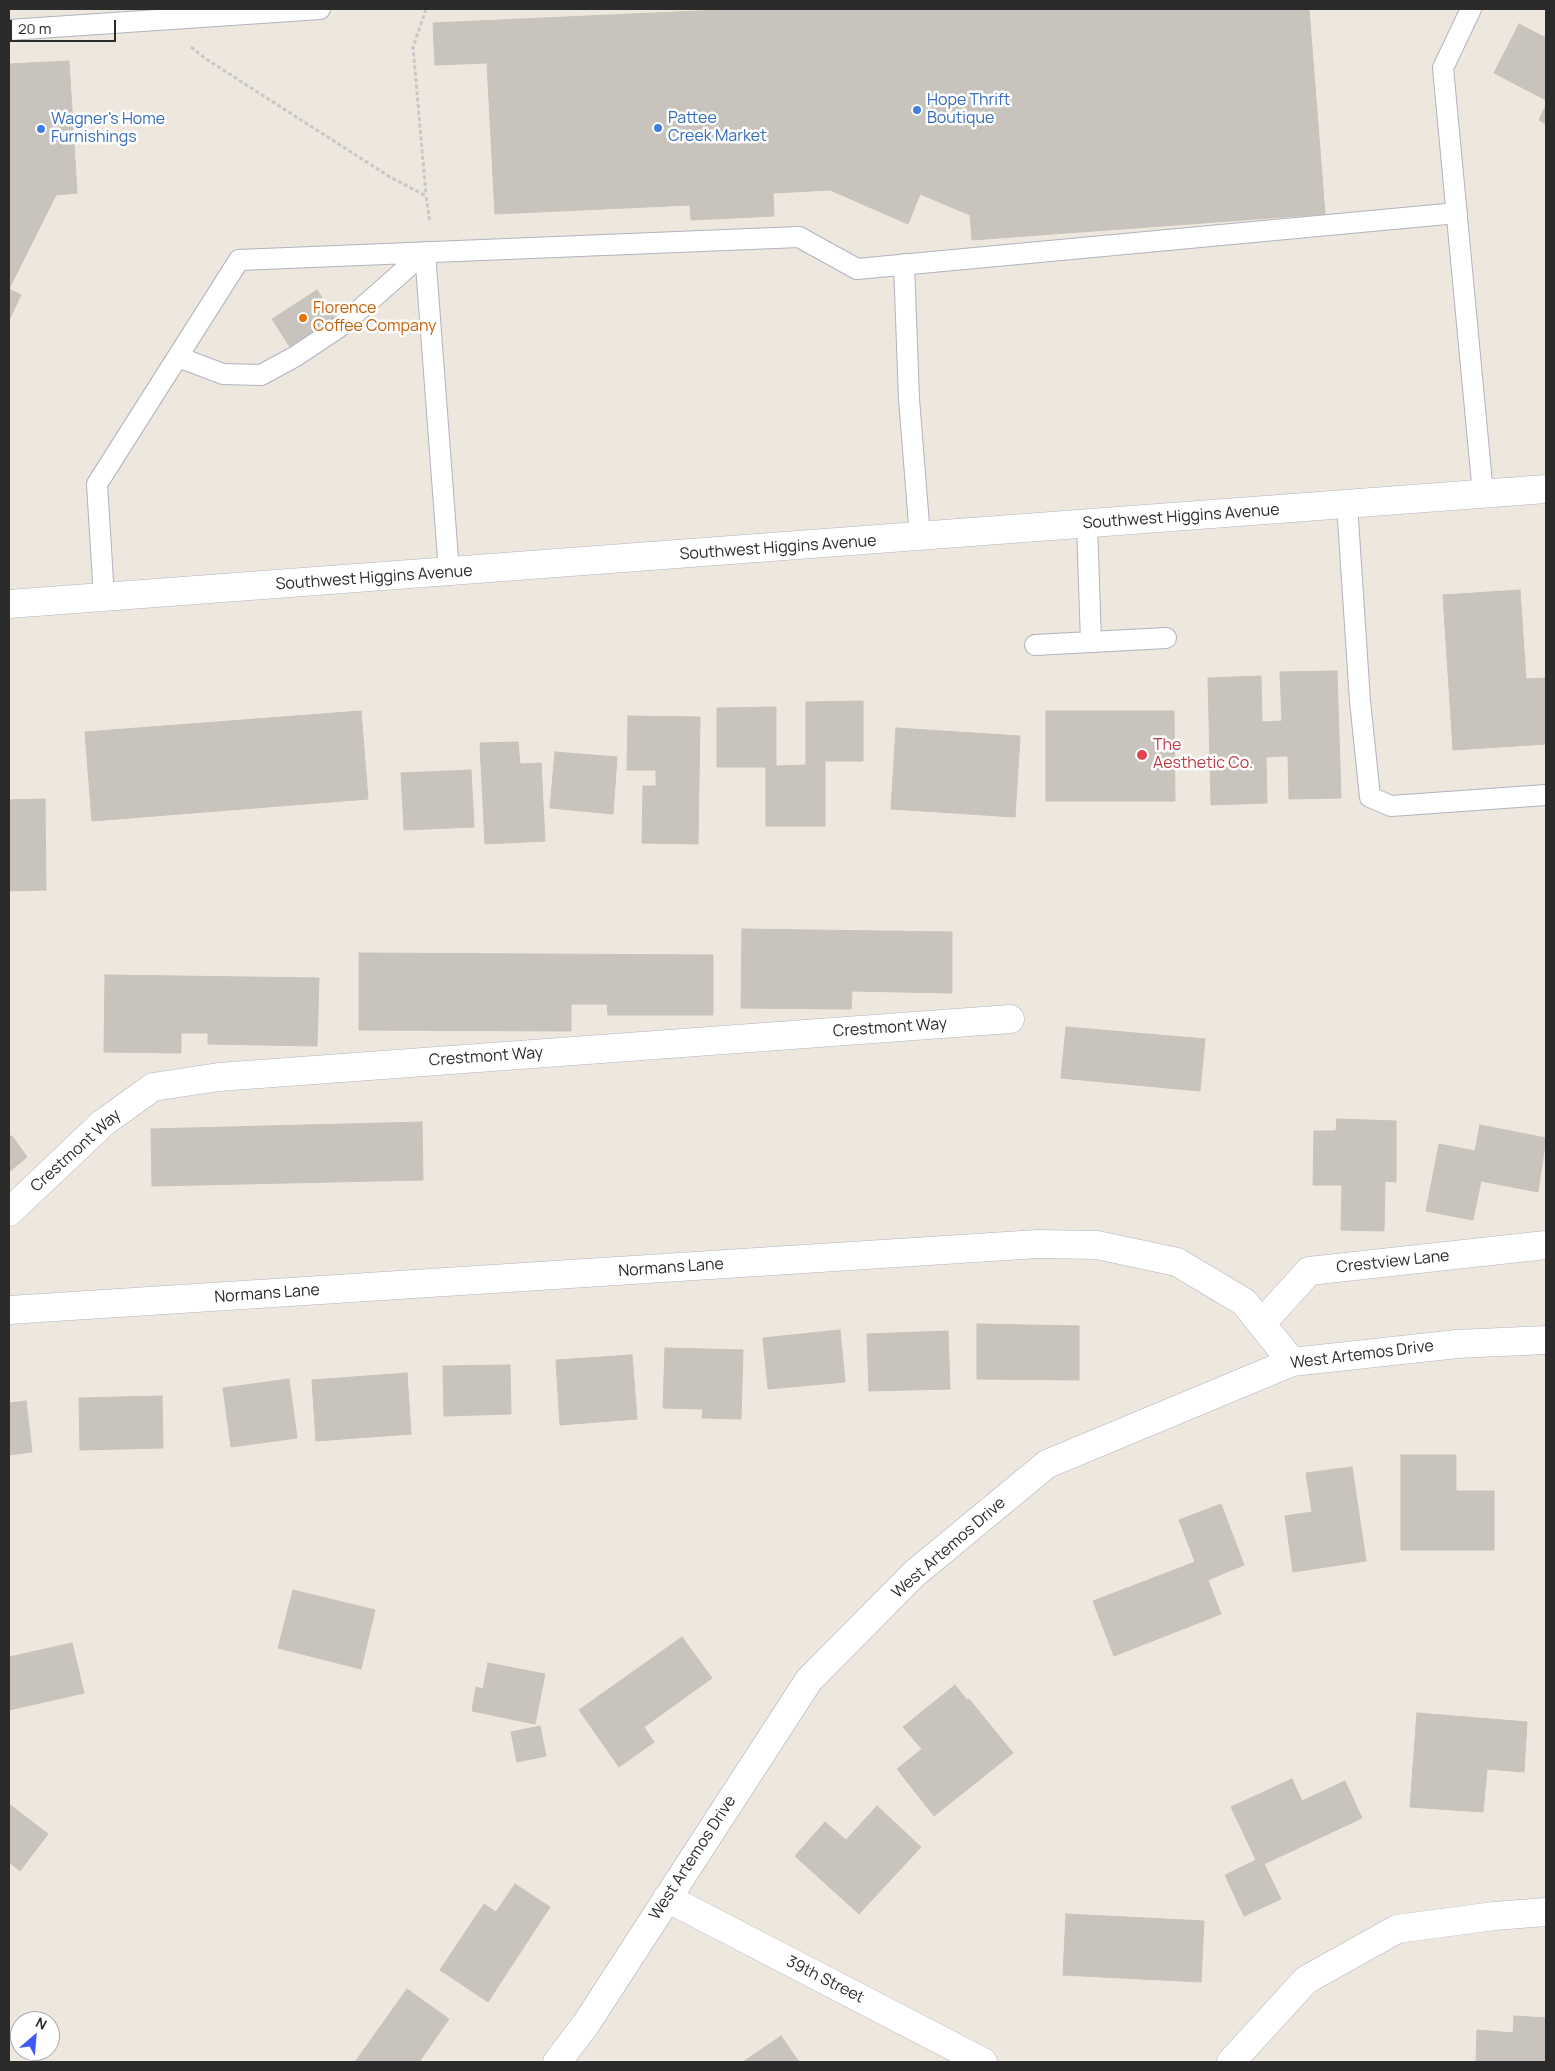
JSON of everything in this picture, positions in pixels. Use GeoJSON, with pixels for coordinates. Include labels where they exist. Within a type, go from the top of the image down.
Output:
{"type":"FeatureCollection","features":[{"type":"Feature","properties":{"kind":"street","name":"Southwest Higgins Avenue"},"geometry":{"type":"LineString","coordinates":[[9,604],[920,538],[1546,489]]}},
{"type":"Feature","properties":{"kind":"street","name":"Crestmont Way"},"geometry":{"type":"LineString","coordinates":[[9,1212],[103,1123],[153,1086],[218,1077],[1010,1019]]}},
{"type":"Feature","properties":{"kind":"street","name":"Normans Lane"},"geometry":{"type":"LineString","coordinates":[[9,1310],[1038,1244],[1088,1244],[1177,1262],[1244,1302],[1292,1362]]}},
{"type":"Feature","properties":{"kind":"street","name":"Crestview Lane"},"geometry":{"type":"LineString","coordinates":[[1262,1323],[1309,1271],[1546,1246]]}},
{"type":"Feature","properties":{"kind":"street","name":"West Artemos Drive"},"geometry":{"type":"LineString","coordinates":[[557,2062],[586,2024],[810,1680],[914,1574],[1047,1464],[1292,1362],[1458,1344],[1546,1340]]}},
{"type":"Feature","properties":{"kind":"street","name":"39th Street"},"geometry":{"type":"LineString","coordinates":[[667,1898],[983,2062]]}},
{"type":"Feature","properties":{"kind":"street"},"geometry":{"type":"LineString","coordinates":[[1231,2062],[1306,1980],[1397,1929],[1494,1916],[1546,1912]]}},
{"type":"Feature","properties":{"kind":"lane"},"geometry":{"type":"LineString","coordinates":[[9,30],[320,9]]}},
{"type":"Feature","properties":{"kind":"lane"},"geometry":{"type":"LineString","coordinates":[[1471,9],[1443,68],[1483,494]]}},
{"type":"Feature","properties":{"kind":"lane"},"geometry":{"type":"LineString","coordinates":[[104,597],[97,484],[239,260],[799,237],[857,269],[1457,213]]}},
{"type":"Feature","properties":{"kind":"lane"},"geometry":{"type":"LineString","coordinates":[[178,357],[223,374],[261,375],[341,326],[430,252]]}},
{"type":"Feature","properties":{"kind":"lane"},"geometry":{"type":"LineString","coordinates":[[430,252],[449,572]]}},
{"type":"Feature","properties":{"kind":"lane"},"geometry":{"type":"LineString","coordinates":[[904,264],[909,399],[920,538]]}},
{"type":"Feature","properties":{"kind":"lane"},"geometry":{"type":"LineString","coordinates":[[1347,504],[1358,682],[1370,797],[1392,806],[1546,796]]}},
{"type":"Feature","properties":{"kind":"lane"},"geometry":{"type":"LineString","coordinates":[[1087,524],[1091,642]]}},
{"type":"Feature","properties":{"kind":"lane"},"geometry":{"type":"LineString","coordinates":[[1035,644],[1166,638]]}},
{"type":"Feature","properties":{"kind":"path"},"geometry":{"type":"LineString","coordinates":[[426,9],[413,47],[430,252]]}},
{"type":"Feature","properties":{"kind":"path"},"geometry":{"type":"LineString","coordinates":[[158,20],[206,59],[390,177],[426,196]]}},
{"type":"Feature","properties":{"kind":"building","name":"Pattee Creek Market"},"geometry":{"type":"Polygon","coordinates":[[[742,9],[815,9],[830,190],[773,193],[774,216],[691,220],[690,205],[495,214],[487,63],[435,65],[433,23],[742,9]]]}},
{"type":"Feature","properties":{"kind":"building"},"geometry":{"type":"Polygon","coordinates":[[[815,9],[1309,9],[1325,214],[972,240],[970,215],[920,194],[908,224],[830,190],[815,9]]]}},
{"type":"Feature","properties":{"kind":"building"},"geometry":{"type":"Polygon","coordinates":[[[1519,24],[1546,38],[1546,100],[1494,73],[1519,24]]]}},
{"type":"Feature","properties":{"kind":"building","name":"Wagner's Home Furnishings"},"geometry":{"type":"Polygon","coordinates":[[[69,61],[77,193],[56,195],[9,289],[9,64],[69,61]]]}},
{"type":"Feature","properties":{"kind":"building"},"geometry":{"type":"Polygon","coordinates":[[[1546,105],[1546,124],[1539,120],[1546,105]]]}},
{"type":"Feature","properties":{"kind":"building"},"geometry":{"type":"Polygon","coordinates":[[[9,289],[21,295],[9,320],[9,289]]]}},
{"type":"Feature","properties":{"kind":"building","name":"Florence Coffee Company"},"geometry":{"type":"Polygon","coordinates":[[[317,290],[335,318],[290,347],[272,319],[317,290]]]}},
{"type":"Feature","properties":{"kind":"building"},"geometry":{"type":"Polygon","coordinates":[[[1520,590],[1526,679],[1546,678],[1546,744],[1453,750],[1443,595],[1520,590]]]}},
{"type":"Feature","properties":{"kind":"building"},"geometry":{"type":"Polygon","coordinates":[[[1337,671],[1341,798],[1289,799],[1288,756],[1266,757],[1267,803],[1211,805],[1208,678],[1261,676],[1262,722],[1282,721],[1280,672],[1337,671]]]}},
{"type":"Feature","properties":{"kind":"building"},"geometry":{"type":"Polygon","coordinates":[[[863,701],[863,761],[825,761],[825,826],[766,826],[766,767],[717,767],[717,708],[776,707],[776,766],[806,765],[806,702],[863,701]]]}},
{"type":"Feature","properties":{"kind":"building"},"geometry":{"type":"Polygon","coordinates":[[[361,711],[368,799],[92,821],[85,732],[361,711]]]}},
{"type":"Feature","properties":{"kind":"building"},"geometry":{"type":"Polygon","coordinates":[[[1046,711],[1174,711],[1175,801],[1046,801],[1046,711]]]}},
{"type":"Feature","properties":{"kind":"building"},"geometry":{"type":"Polygon","coordinates":[[[628,716],[700,717],[698,844],[642,843],[643,786],[656,786],[656,770],[627,770],[628,716]]]}},
{"type":"Feature","properties":{"kind":"building"},"geometry":{"type":"Polygon","coordinates":[[[896,728],[1020,736],[1015,817],[891,809],[896,728]]]}},
{"type":"Feature","properties":{"kind":"building"},"geometry":{"type":"Polygon","coordinates":[[[518,742],[520,764],[541,763],[545,841],[485,844],[480,743],[518,742]]]}},
{"type":"Feature","properties":{"kind":"building"},"geometry":{"type":"Polygon","coordinates":[[[555,752],[617,757],[613,814],[550,808],[555,752]]]}},
{"type":"Feature","properties":{"kind":"building"},"geometry":{"type":"Polygon","coordinates":[[[471,770],[474,827],[404,830],[401,773],[471,770]]]}},
{"type":"Feature","properties":{"kind":"building"},"geometry":{"type":"Polygon","coordinates":[[[45,799],[46,890],[9,891],[9,800],[45,799]]]}},
{"type":"Feature","properties":{"kind":"building"},"geometry":{"type":"Polygon","coordinates":[[[742,929],[952,932],[952,993],[852,991],[851,1009],[741,1008],[742,929]]]}},
{"type":"Feature","properties":{"kind":"building"},"geometry":{"type":"Polygon","coordinates":[[[359,953],[713,955],[713,1015],[608,1015],[607,1004],[571,1004],[571,1031],[359,1030],[359,953]]]}},
{"type":"Feature","properties":{"kind":"building"},"geometry":{"type":"Polygon","coordinates":[[[105,975],[319,978],[317,1046],[208,1044],[208,1033],[181,1033],[181,1053],[104,1052],[105,975]]]}},
{"type":"Feature","properties":{"kind":"building"},"geometry":{"type":"Polygon","coordinates":[[[1066,1027],[1205,1039],[1200,1091],[1061,1078],[1066,1027]]]}},
{"type":"Feature","properties":{"kind":"building"},"geometry":{"type":"Polygon","coordinates":[[[1337,1119],[1396,1121],[1396,1182],[1385,1181],[1384,1231],[1341,1230],[1342,1185],[1313,1185],[1314,1131],[1336,1131],[1337,1119]]]}},
{"type":"Feature","properties":{"kind":"building"},"geometry":{"type":"Polygon","coordinates":[[[422,1122],[423,1180],[152,1186],[151,1129],[422,1122]]]}},
{"type":"Feature","properties":{"kind":"building"},"geometry":{"type":"Polygon","coordinates":[[[1480,1125],[1546,1138],[1538,1192],[1481,1181],[1473,1220],[1426,1211],[1439,1144],[1475,1151],[1480,1125]]]}},
{"type":"Feature","properties":{"kind":"building"},"geometry":{"type":"Polygon","coordinates":[[[9,1136],[12,1136],[27,1157],[9,1172],[9,1136]]]}},
{"type":"Feature","properties":{"kind":"building"},"geometry":{"type":"Polygon","coordinates":[[[977,1324],[1079,1326],[1079,1380],[977,1379],[977,1324]]]}},
{"type":"Feature","properties":{"kind":"building"},"geometry":{"type":"Polygon","coordinates":[[[840,1330],[845,1382],[768,1389],[763,1338],[840,1330]]]}},
{"type":"Feature","properties":{"kind":"building"},"geometry":{"type":"Polygon","coordinates":[[[948,1331],[950,1389],[869,1391],[867,1334],[948,1331]]]}},
{"type":"Feature","properties":{"kind":"building"},"geometry":{"type":"Polygon","coordinates":[[[665,1348],[743,1350],[741,1419],[702,1418],[703,1409],[663,1408],[665,1348]]]}},
{"type":"Feature","properties":{"kind":"building"},"geometry":{"type":"Polygon","coordinates":[[[632,1355],[637,1419],[560,1425],[556,1360],[632,1355]]]}},
{"type":"Feature","properties":{"kind":"building"},"geometry":{"type":"Polygon","coordinates":[[[510,1365],[511,1414],[444,1416],[443,1366],[510,1365]]]}},
{"type":"Feature","properties":{"kind":"building"},"geometry":{"type":"Polygon","coordinates":[[[407,1373],[411,1434],[316,1441],[312,1380],[407,1373]]]}},
{"type":"Feature","properties":{"kind":"building"},"geometry":{"type":"Polygon","coordinates":[[[289,1379],[297,1438],[231,1447],[223,1388],[289,1379]]]}},
{"type":"Feature","properties":{"kind":"building"},"geometry":{"type":"Polygon","coordinates":[[[162,1396],[163,1448],[80,1450],[79,1398],[162,1396]]]}},
{"type":"Feature","properties":{"kind":"building"},"geometry":{"type":"Polygon","coordinates":[[[26,1401],[32,1452],[9,1455],[9,1403],[26,1401]]]}},
{"type":"Feature","properties":{"kind":"building"},"geometry":{"type":"Polygon","coordinates":[[[1401,1455],[1456,1455],[1456,1491],[1494,1491],[1494,1550],[1401,1550],[1401,1455]]]}},
{"type":"Feature","properties":{"kind":"building"},"geometry":{"type":"Polygon","coordinates":[[[1352,1467],[1366,1561],[1293,1572],[1285,1516],[1312,1512],[1306,1473],[1352,1467]]]}},
{"type":"Feature","properties":{"kind":"building"},"geometry":{"type":"Polygon","coordinates":[[[1221,1504],[1244,1565],[1208,1580],[1221,1614],[1114,1656],[1093,1601],[1195,1562],[1179,1520],[1221,1504]]]}},
{"type":"Feature","properties":{"kind":"building"},"geometry":{"type":"Polygon","coordinates":[[[293,1590],[375,1610],[361,1669],[278,1648],[293,1590]]]}},
{"type":"Feature","properties":{"kind":"building"},"geometry":{"type":"Polygon","coordinates":[[[682,1637],[712,1678],[644,1727],[654,1742],[619,1767],[579,1710],[682,1637]]]}},
{"type":"Feature","properties":{"kind":"building"},"geometry":{"type":"Polygon","coordinates":[[[72,1643],[84,1693],[9,1710],[9,1657],[72,1643]]]}},
{"type":"Feature","properties":{"kind":"building"},"geometry":{"type":"Polygon","coordinates":[[[488,1663],[545,1674],[535,1724],[472,1711],[476,1687],[483,1689],[488,1663]]]}},
{"type":"Feature","properties":{"kind":"building"},"geometry":{"type":"Polygon","coordinates":[[[955,1685],[967,1700],[969,1699],[1013,1753],[934,1816],[897,1769],[922,1749],[903,1727],[955,1685]]]}},
{"type":"Feature","properties":{"kind":"building"},"geometry":{"type":"Polygon","coordinates":[[[1417,1713],[1527,1722],[1524,1772],[1487,1769],[1483,1812],[1410,1807],[1417,1713]]]}},
{"type":"Feature","properties":{"kind":"building"},"geometry":{"type":"Polygon","coordinates":[[[540,1726],[546,1756],[517,1762],[511,1732],[540,1726]]]}},
{"type":"Feature","properties":{"kind":"building"},"geometry":{"type":"Polygon","coordinates":[[[1292,1779],[1302,1801],[1345,1781],[1362,1818],[1264,1864],[1281,1899],[1244,1916],[1225,1875],[1256,1860],[1231,1807],[1292,1779]]]}},
{"type":"Feature","properties":{"kind":"building"},"geometry":{"type":"Polygon","coordinates":[[[9,1804],[48,1834],[20,1871],[9,1862],[9,1804]]]}},
{"type":"Feature","properties":{"kind":"building"},"geometry":{"type":"Polygon","coordinates":[[[877,1806],[921,1847],[859,1914],[795,1856],[825,1822],[846,1840],[877,1806]]]}},
{"type":"Feature","properties":{"kind":"building"},"geometry":{"type":"Polygon","coordinates":[[[515,1884],[550,1907],[488,2002],[440,1970],[484,1904],[496,1912],[515,1884]]]}},
{"type":"Feature","properties":{"kind":"building"},"geometry":{"type":"Polygon","coordinates":[[[1066,1914],[1204,1921],[1201,1982],[1063,1975],[1066,1914]]]}},
{"type":"Feature","properties":{"kind":"building"},"geometry":{"type":"Polygon","coordinates":[[[407,1989],[449,2019],[419,2062],[355,2062],[407,1989]]]}},
{"type":"Feature","properties":{"kind":"building"},"geometry":{"type":"Polygon","coordinates":[[[1514,2016],[1546,2018],[1546,2062],[1476,2062],[1477,2030],[1513,2033],[1514,2016]]]}},
{"type":"Feature","properties":{"kind":"building"},"geometry":{"type":"Polygon","coordinates":[[[781,2036],[799,2062],[743,2062],[781,2036]]]}},
{"type":"Feature","properties":{"kind":"place","name":"Hope Thrift Boutique"},"geometry":{"type":"Point","coordinates":[917,110]}},
{"type":"Feature","properties":{"kind":"place","name":"Pattee Creek Market"},"geometry":{"type":"Point","coordinates":[658,128]}},
{"type":"Feature","properties":{"kind":"place","name":"Wagner's Home Furnishings"},"geometry":{"type":"Point","coordinates":[41,129]}},
{"type":"Feature","properties":{"kind":"place","name":"Florence Coffee Company"},"geometry":{"type":"Point","coordinates":[303,318]}},
{"type":"Feature","properties":{"kind":"place","name":"The Aesthetic Co."},"geometry":{"type":"Point","coordinates":[1142,755]}}]}
